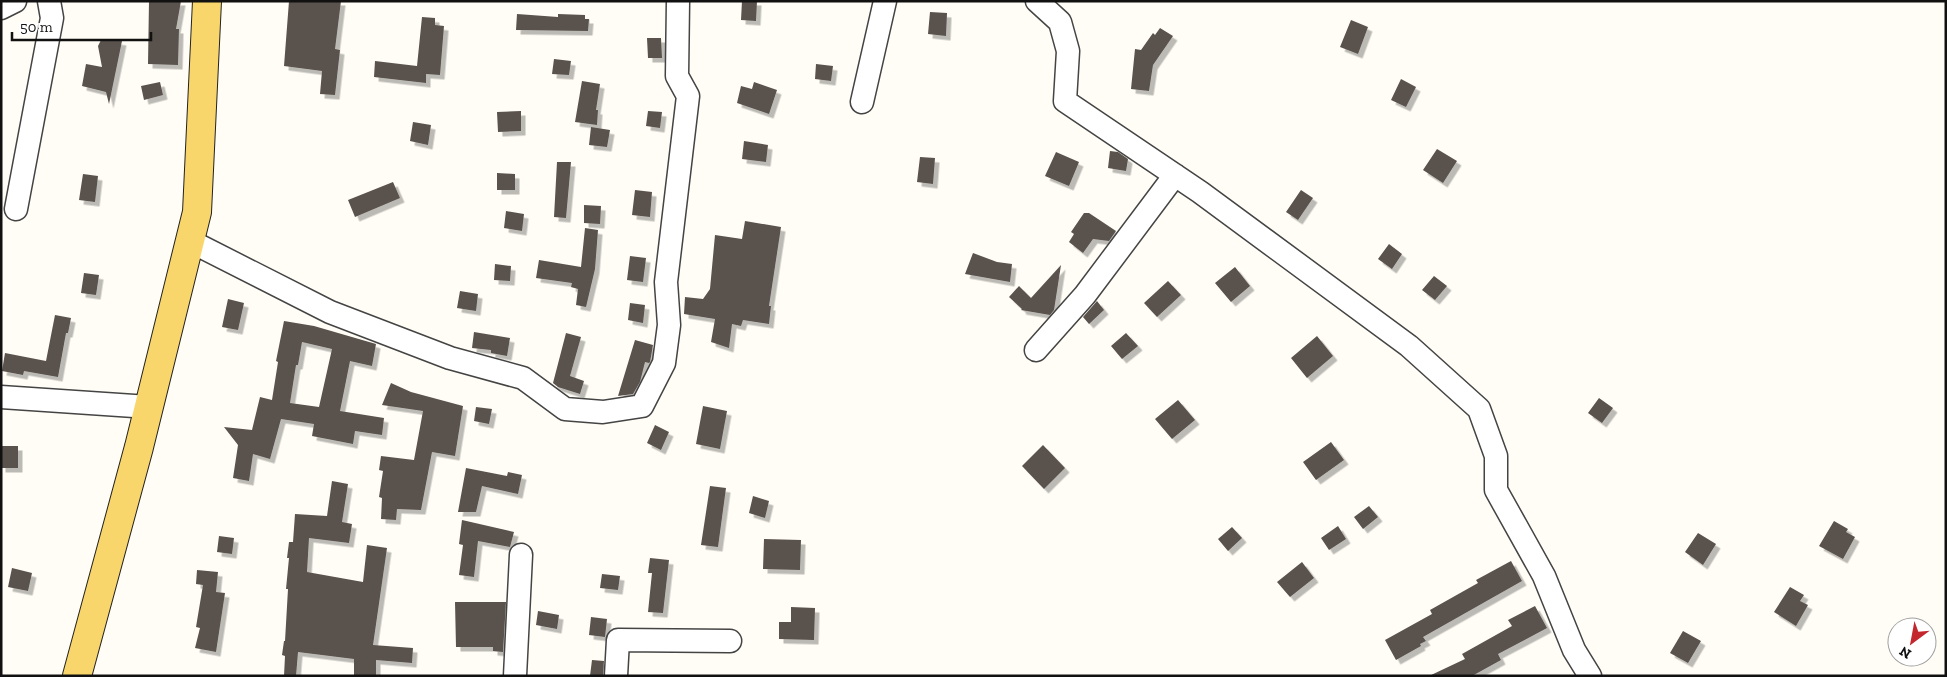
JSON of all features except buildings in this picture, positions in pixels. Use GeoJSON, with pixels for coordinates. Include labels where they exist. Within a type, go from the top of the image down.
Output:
{"type":"FeatureCollection","features":[{"type":"Feature","properties":{"kind":"main road"},"geometry":{"type":"LineString","coordinates":[[77,676],[149,407],[197,212],[207,1]]}},
{"type":"Feature","properties":{"kind":"street"},"geometry":{"type":"LineString","coordinates":[[1,8],[15,1]]}},
{"type":"Feature","properties":{"kind":"street"},"geometry":{"type":"LineString","coordinates":[[16,209],[52,18],[49,1]]}},
{"type":"Feature","properties":{"kind":"street"},"geometry":{"type":"LineString","coordinates":[[190,241],[330,312],[450,358],[523,378],[565,409],[603,412],[642,406],[664,363],[669,325],[666,282],[688,96],[677,76],[678,1]]}},
{"type":"Feature","properties":{"kind":"street"},"geometry":{"type":"LineString","coordinates":[[862,102],[885,1]]}},
{"type":"Feature","properties":{"kind":"street"},"geometry":{"type":"LineString","coordinates":[[1038,1],[1060,22],[1068,51],[1065,101],[1175,175],[1409,346],[1479,409],[1496,456],[1496,490],[1544,576],[1574,650],[1590,676]]}},
{"type":"Feature","properties":{"kind":"street"},"geometry":{"type":"LineString","coordinates":[[1036,350],[1085,295],[1175,175]]}},
{"type":"Feature","properties":{"kind":"street"},"geometry":{"type":"LineString","coordinates":[[1,397],[149,407]]}},
{"type":"Feature","properties":{"kind":"street"},"geometry":{"type":"LineString","coordinates":[[515,676],[521,555]]}},
{"type":"Feature","properties":{"kind":"street"},"geometry":{"type":"LineString","coordinates":[[616,676],[618,640],[730,641]]}}]}
